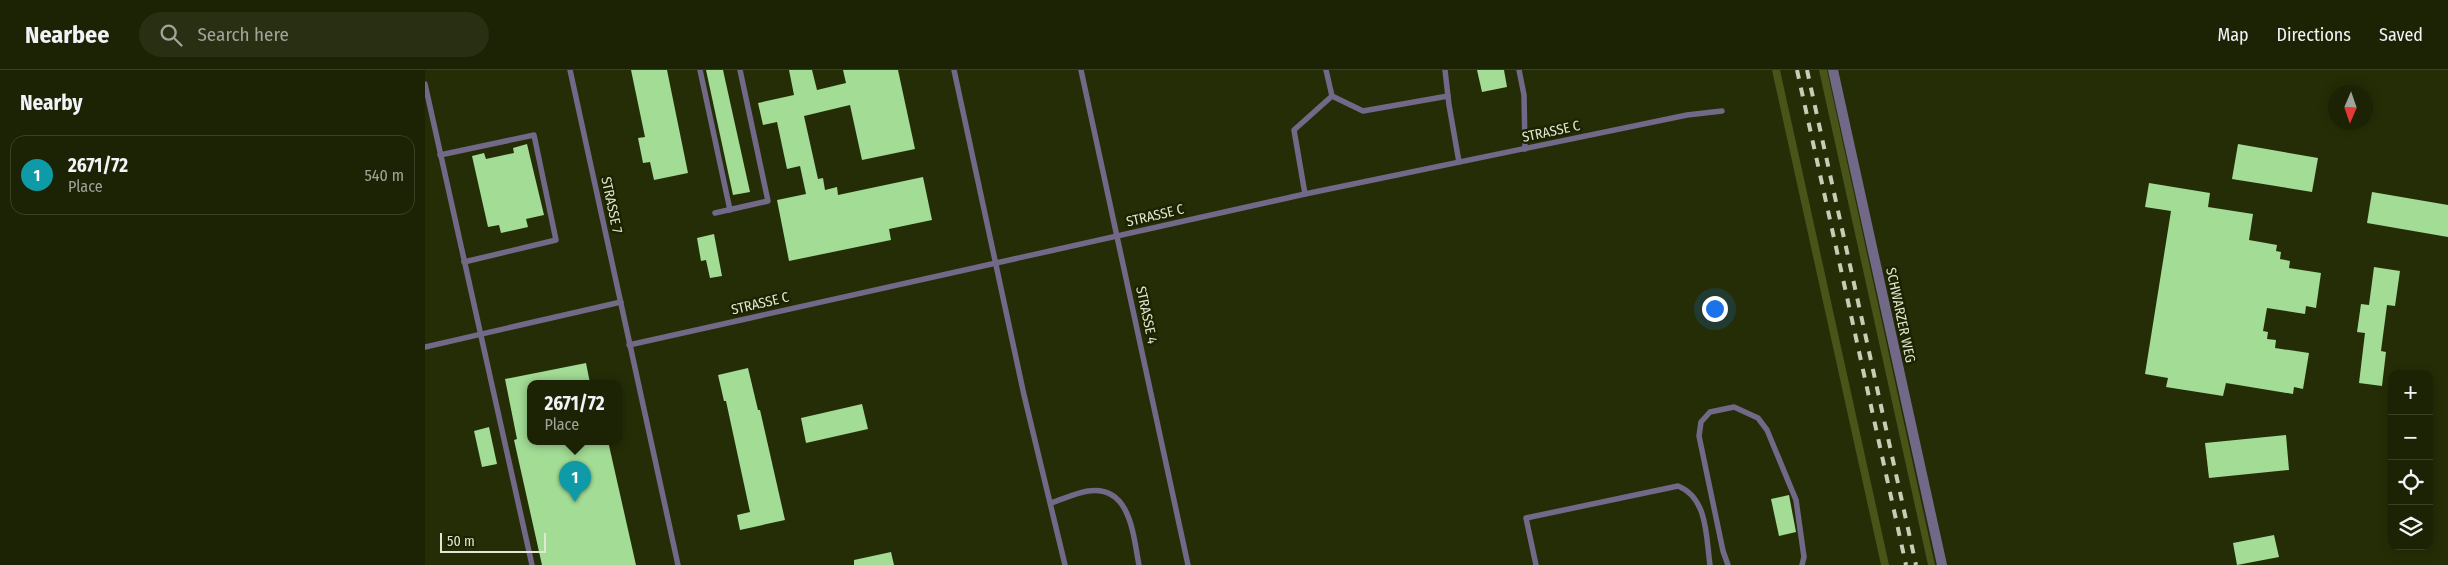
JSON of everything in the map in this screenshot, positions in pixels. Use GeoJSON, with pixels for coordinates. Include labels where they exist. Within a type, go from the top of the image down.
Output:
{"type":"FeatureCollection","features":[{"type":"Feature","properties":{"kind":"street","name":"SCHWARZER WEG"},"geometry":{"type":"LineString","coordinates":[[1833,70],[1942,565]]}},
{"type":"Feature","properties":{"kind":"lane","name":"STRASSE 7"},"geometry":{"type":"LineString","coordinates":[[570,70],[678,565]]}},
{"type":"Feature","properties":{"kind":"lane"},"geometry":{"type":"LineString","coordinates":[[700,70],[730,210]]}},
{"type":"Feature","properties":{"kind":"lane"},"geometry":{"type":"LineString","coordinates":[[715,213],[768,201],[740,70]]}},
{"type":"Feature","properties":{"kind":"lane"},"geometry":{"type":"LineString","coordinates":[[954,70],[1024,395],[1065,565]]}},
{"type":"Feature","properties":{"kind":"lane","name":"STRASSE 4"},"geometry":{"type":"LineString","coordinates":[[1081,70],[1188,565]]}},
{"type":"Feature","properties":{"kind":"lane"},"geometry":{"type":"LineString","coordinates":[[1326,70],[1332,96]]}},
{"type":"Feature","properties":{"kind":"lane"},"geometry":{"type":"LineString","coordinates":[[1445,70],[1459,162]]}},
{"type":"Feature","properties":{"kind":"lane"},"geometry":{"type":"LineString","coordinates":[[1519,70],[1525,95],[1525,149]]}},
{"type":"Feature","properties":{"kind":"lane"},"geometry":{"type":"LineString","coordinates":[[425,84],[532,565]]}},
{"type":"Feature","properties":{"kind":"lane"},"geometry":{"type":"LineString","coordinates":[[1332,96],[1363,111],[1448,96]]}},
{"type":"Feature","properties":{"kind":"lane"},"geometry":{"type":"LineString","coordinates":[[1305,194],[1294,130],[1332,96]]}},
{"type":"Feature","properties":{"kind":"lane","name":"STRASSE C"},"geometry":{"type":"LineString","coordinates":[[629,345],[1305,194],[1722,110]]}},
{"type":"Feature","properties":{"kind":"lane"},"geometry":{"type":"LineString","coordinates":[[441,155],[534,135],[536,144],[556,240],[464,262]]}},
{"type":"Feature","properties":{"kind":"lane"},"geometry":{"type":"LineString","coordinates":[[425,347],[621,302]]}},
{"type":"Feature","properties":{"kind":"lane"},"geometry":{"type":"LineString","coordinates":[[1728,565],[1723,551],[1699,436],[1701,422],[1709,412],[1734,407],[1758,418],[1774,447],[1796,500],[1804,557],[1802,565]]}},
{"type":"Feature","properties":{"kind":"lane"},"geometry":{"type":"LineString","coordinates":[[1536,565],[1526,518],[1678,486],[1688,490],[1696,499],[1701,510],[1711,565]]}},
{"type":"Feature","properties":{"kind":"lane"},"geometry":{"type":"LineString","coordinates":[[1051,503],[1088,491],[1105,492],[1117,498],[1127,512],[1139,565]]}},
{"type":"Feature","properties":{"kind":"green space"},"geometry":{"type":"Polygon","coordinates":[[[1772,70],[1780,70],[1889,565],[1881,565],[1772,70]]]}},
{"type":"Feature","properties":{"kind":"green space"},"geometry":{"type":"Polygon","coordinates":[[[1819,70],[1827,70],[1935,565],[1928,565],[1819,70]]]}},
{"type":"Feature","properties":{"kind":"building"},"geometry":{"type":"Polygon","coordinates":[[[631,70],[667,70],[688,173],[654,180],[650,162],[643,163],[638,138],[645,137],[631,70]]]}},
{"type":"Feature","properties":{"kind":"building"},"geometry":{"type":"Polygon","coordinates":[[[706,70],[723,70],[750,192],[733,195],[706,70]]]}},
{"type":"Feature","properties":{"kind":"building"},"geometry":{"type":"Polygon","coordinates":[[[789,70],[812,70],[817,90],[846,83],[843,70],[898,70],[915,149],[862,160],[850,105],[804,116],[818,179],[823,178],[825,190],[837,187],[838,195],[923,177],[932,220],[889,229],[891,240],[789,261],[777,200],[806,194],[800,166],[787,169],[777,122],[763,125],[758,103],[794,95],[789,70]]]}},
{"type":"Feature","properties":{"kind":"building"},"geometry":{"type":"Polygon","coordinates":[[[1477,70],[1504,70],[1507,87],[1482,92],[1477,70]]]}},
{"type":"Feature","properties":{"kind":"building"},"geometry":{"type":"Polygon","coordinates":[[[527,144],[544,215],[526,219],[528,227],[501,233],[499,225],[488,227],[472,156],[484,153],[486,159],[514,153],[513,148],[527,144]]]}},
{"type":"Feature","properties":{"kind":"building"},"geometry":{"type":"Polygon","coordinates":[[[2238,144],[2318,158],[2312,192],[2232,179],[2238,144]]]}},
{"type":"Feature","properties":{"kind":"building"},"geometry":{"type":"Polygon","coordinates":[[[2149,183],[2210,193],[2208,207],[2253,214],[2249,240],[2277,245],[2276,251],[2281,252],[2280,259],[2290,261],[2289,268],[2321,273],[2316,308],[2306,306],[2305,314],[2267,308],[2263,331],[2268,332],[2267,339],[2276,340],[2275,348],[2309,353],[2303,389],[2294,387],[2293,394],[2226,383],[2223,396],[2166,387],[2168,378],[2145,374],[2171,211],[2145,207],[2149,183]]]}},
{"type":"Feature","properties":{"kind":"building"},"geometry":{"type":"Polygon","coordinates":[[[2372,192],[2448,205],[2448,237],[2367,223],[2372,192]]]}},
{"type":"Feature","properties":{"kind":"building"},"geometry":{"type":"Polygon","coordinates":[[[714,234],[722,276],[710,278],[706,260],[701,261],[697,238],[714,234]]]}},
{"type":"Feature","properties":{"kind":"building"},"geometry":{"type":"Polygon","coordinates":[[[2374,267],[2400,271],[2395,306],[2387,305],[2381,351],[2386,352],[2382,386],[2359,383],[2365,333],[2357,332],[2361,304],[2369,305],[2374,267]]]}},
{"type":"Feature","properties":{"kind":"building"},"geometry":{"type":"Polygon","coordinates":[[[586,363],[589,380],[527,380],[527,445],[609,445],[636,565],[542,565],[514,440],[517,439],[505,379],[586,363]]]}},
{"type":"Feature","properties":{"kind":"building"},"geometry":{"type":"Polygon","coordinates":[[[748,368],[758,410],[760,410],[785,520],[740,530],[737,515],[750,512],[726,401],[724,401],[718,375],[748,368]]]}},
{"type":"Feature","properties":{"kind":"building"},"geometry":{"type":"Polygon","coordinates":[[[862,404],[868,429],[806,443],[801,418],[862,404]]]}},
{"type":"Feature","properties":{"kind":"building"},"geometry":{"type":"Polygon","coordinates":[[[489,427],[497,464],[482,467],[474,431],[489,427]]]}},
{"type":"Feature","properties":{"kind":"building"},"geometry":{"type":"Polygon","coordinates":[[[2286,435],[2289,470],[2209,478],[2205,443],[2286,435]]]}},
{"type":"Feature","properties":{"kind":"building"},"geometry":{"type":"Polygon","coordinates":[[[1789,495],[1796,532],[1779,536],[1771,499],[1789,495]]]}},
{"type":"Feature","properties":{"kind":"building"},"geometry":{"type":"Polygon","coordinates":[[[2274,535],[2279,557],[2237,565],[2233,543],[2274,535]]]}},
{"type":"Feature","properties":{"kind":"building"},"geometry":{"type":"Polygon","coordinates":[[[891,552],[894,565],[854,565],[854,560],[891,552]]]}},
{"type":"Feature","properties":{"kind":"railway"},"geometry":{"type":"LineString","coordinates":[[1797,70],[1906,565]]}},
{"type":"Feature","properties":{"kind":"railway"},"geometry":{"type":"LineString","coordinates":[[1807,70],[1916,565]]}},
{"type":"Feature","properties":{"kind":"place","name":"2671/72"},"geometry":{"type":"Point","coordinates":[575,502]}}]}
